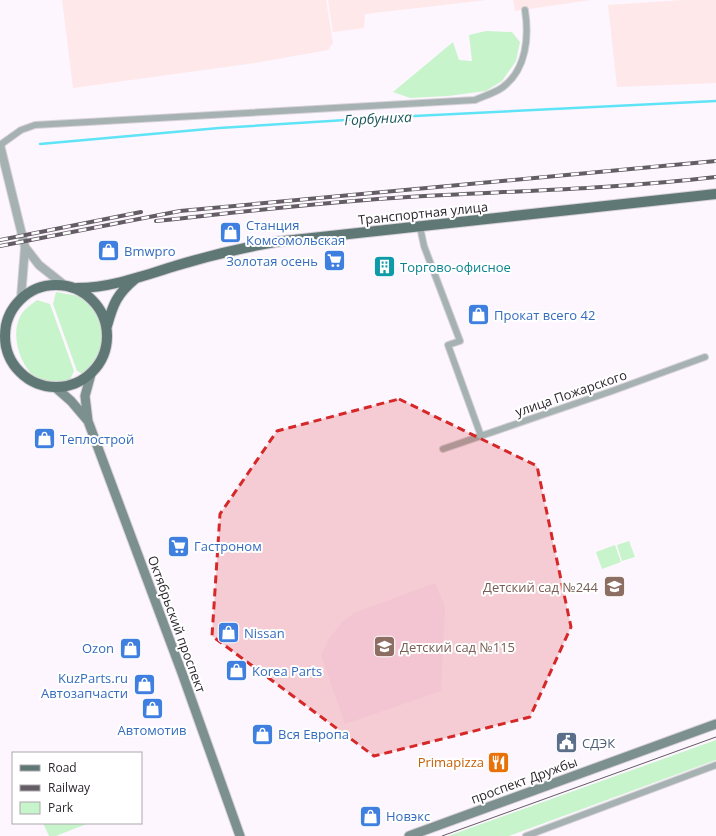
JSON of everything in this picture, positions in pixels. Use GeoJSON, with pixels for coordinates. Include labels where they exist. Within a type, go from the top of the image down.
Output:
{"type":"FeatureCollection","features":[{"type":"Feature","properties":{"kind":"main road","name":"Транспортная улица"},"geometry":{"type":"LineString","coordinates":[[77,288],[94,288],[137,278],[222,252],[254,245],[716,194]]}},
{"type":"Feature","properties":{"kind":"main road","name":"Транспортная улица"},"geometry":{"type":"LineString","coordinates":[[107,326],[113,304],[123,289],[137,278]]}},
{"type":"Feature","properties":{"kind":"main road"},"geometry":{"type":"LineString","coordinates":[[0,322],[9,314],[21,298],[33,290],[47,285],[62,284],[77,288],[91,297],[101,310],[107,326],[107,343],[102,360],[91,374],[68,386],[55,387],[40,384],[26,377],[15,367],[4,350],[5,327],[9,314]]}},
{"type":"Feature","properties":{"kind":"main road","name":"Октябрьский проспект"},"geometry":{"type":"LineString","coordinates":[[91,374],[86,396],[88,421],[182,673],[240,836]]}},
{"type":"Feature","properties":{"kind":"main road","name":"Октябрьский проспект"},"geometry":{"type":"LineString","coordinates":[[55,387],[71,401],[88,421]]}},
{"type":"Feature","properties":{"kind":"main road","name":"проспект Дружбы"},"geometry":{"type":"LineString","coordinates":[[409,836],[716,724]]}},
{"type":"Feature","properties":{"kind":"street"},"geometry":{"type":"LineString","coordinates":[[21,298],[25,247],[0,145],[21,130],[35,125],[475,100],[504,86],[518,70],[523,59],[527,39],[525,10]]}},
{"type":"Feature","properties":{"kind":"street"},"geometry":{"type":"LineString","coordinates":[[420,227],[424,246],[460,340],[448,345],[481,436]]}},
{"type":"Feature","properties":{"kind":"street"},"geometry":{"type":"LineString","coordinates":[[25,247],[38,265],[62,284]]}},
{"type":"Feature","properties":{"kind":"street","name":"улица Пожарского"},"geometry":{"type":"LineString","coordinates":[[443,449],[609,392],[705,357]]}},
{"type":"Feature","properties":{"kind":"street"},"geometry":{"type":"LineString","coordinates":[[526,836],[716,765]]}},
{"type":"Feature","properties":{"kind":"highlighted area"},"geometry":{"type":"Polygon","coordinates":[[[399,399],[537,466],[571,627],[530,717],[374,756],[212,636],[220,514],[277,431],[399,399]]]}},
{"type":"Feature","properties":{"kind":"shaded area"},"geometry":{"type":"Polygon","coordinates":[[[62,0],[326,0],[333,43],[328,50],[255,63],[73,88],[62,0]]]}},
{"type":"Feature","properties":{"kind":"shaded area"},"geometry":{"type":"Polygon","coordinates":[[[328,0],[487,0],[365,14],[364,28],[333,32],[328,0]]]}},
{"type":"Feature","properties":{"kind":"shaded area"},"geometry":{"type":"Polygon","coordinates":[[[513,0],[591,0],[515,11],[513,0]]]}},
{"type":"Feature","properties":{"kind":"shaded area"},"geometry":{"type":"Polygon","coordinates":[[[683,0],[716,0],[716,83],[617,87],[608,5],[683,0]]]}},
{"type":"Feature","properties":{"kind":"shaded area","name":"Детский сад №115"},"geometry":{"type":"Polygon","coordinates":[[[435,583],[445,607],[441,691],[345,724],[321,655],[329,639],[342,622],[354,613],[435,583]]]}},
{"type":"Feature","properties":{"kind":"green space"},"geometry":{"type":"Polygon","coordinates":[[[486,31],[512,32],[520,42],[516,61],[502,81],[486,91],[448,96],[410,98],[393,92],[453,42],[459,60],[472,61],[469,35],[486,31]]]}},
{"type":"Feature","properties":{"kind":"green space"},"geometry":{"type":"Polygon","coordinates":[[[56,292],[85,299],[96,309],[101,318],[103,338],[100,348],[96,358],[83,374],[77,371],[53,304],[56,292]]]}},
{"type":"Feature","properties":{"kind":"green space"},"geometry":{"type":"Polygon","coordinates":[[[37,300],[50,304],[74,371],[69,382],[52,382],[38,379],[29,371],[21,356],[16,339],[18,322],[24,311],[37,300]]]}},
{"type":"Feature","properties":{"kind":"green space"},"geometry":{"type":"Polygon","coordinates":[[[629,541],[635,557],[622,561],[617,545],[629,541]]]}},
{"type":"Feature","properties":{"kind":"green space"},"geometry":{"type":"Polygon","coordinates":[[[615,545],[621,562],[602,569],[596,552],[615,545]]]}},
{"type":"Feature","properties":{"kind":"green space"},"geometry":{"type":"Polygon","coordinates":[[[716,740],[716,760],[509,836],[448,836],[716,740]]]}},
{"type":"Feature","properties":{"kind":"green space"},"geometry":{"type":"Polygon","coordinates":[[[43,824],[86,824],[56,836],[49,836],[43,824]]]}},
{"type":"Feature","properties":{"kind":"waterway","name":"Горбуниха"},"geometry":{"type":"LineString","coordinates":[[40,144],[219,128],[394,117],[716,101]]}},
{"type":"Feature","properties":{"kind":"tram line"},"geometry":{"type":"LineString","coordinates":[[442,836],[716,737]]}},
{"type":"Feature","properties":{"kind":"railway"},"geometry":{"type":"LineString","coordinates":[[0,246],[180,211],[716,161]]}},
{"type":"Feature","properties":{"kind":"railway"},"geometry":{"type":"LineString","coordinates":[[156,221],[376,199],[601,187],[716,177]]}},
{"type":"Feature","properties":{"kind":"railway"},"geometry":{"type":"LineString","coordinates":[[0,240],[141,212]]}},
{"type":"Feature","properties":{"kind":"place","name":"Станция Комсомольская"},"geometry":{"type":"Point","coordinates":[230,232]}},
{"type":"Feature","properties":{"kind":"place","name":"Bmwpro"},"geometry":{"type":"Point","coordinates":[109,251]}},
{"type":"Feature","properties":{"kind":"place","name":"Золотая осень"},"geometry":{"type":"Point","coordinates":[334,261]}},
{"type":"Feature","properties":{"kind":"place","name":"Торгово-офисное"},"geometry":{"type":"Point","coordinates":[384,267]}},
{"type":"Feature","properties":{"kind":"place","name":"Прокат всего 42"},"geometry":{"type":"Point","coordinates":[478,315]}},
{"type":"Feature","properties":{"kind":"place","name":"Теплострой"},"geometry":{"type":"Point","coordinates":[44,439]}},
{"type":"Feature","properties":{"kind":"place","name":"Гастроном"},"geometry":{"type":"Point","coordinates":[179,546]}},
{"type":"Feature","properties":{"kind":"place","name":"Детский сад №244"},"geometry":{"type":"Point","coordinates":[614,587]}},
{"type":"Feature","properties":{"kind":"place","name":"Nissan"},"geometry":{"type":"Point","coordinates":[229,633]}},
{"type":"Feature","properties":{"kind":"place","name":"Детский сад №115"},"geometry":{"type":"Point","coordinates":[384,647]}},
{"type":"Feature","properties":{"kind":"place","name":"Ozon"},"geometry":{"type":"Point","coordinates":[130,648]}},
{"type":"Feature","properties":{"kind":"place","name":"Korea Parts"},"geometry":{"type":"Point","coordinates":[236,671]}},
{"type":"Feature","properties":{"kind":"place","name":"KuzParts.ru Автозапчасти"},"geometry":{"type":"Point","coordinates":[144,685]}},
{"type":"Feature","properties":{"kind":"place","name":"Автомотив"},"geometry":{"type":"Point","coordinates":[152,708]}},
{"type":"Feature","properties":{"kind":"place","name":"Вся Европа"},"geometry":{"type":"Point","coordinates":[263,734]}},
{"type":"Feature","properties":{"kind":"place","name":"СДЭК"},"geometry":{"type":"Point","coordinates":[567,743]}},
{"type":"Feature","properties":{"kind":"place","name":"Primapizza"},"geometry":{"type":"Point","coordinates":[499,762]}},
{"type":"Feature","properties":{"kind":"place","name":"Новэкс"},"geometry":{"type":"Point","coordinates":[370,816]}}]}
